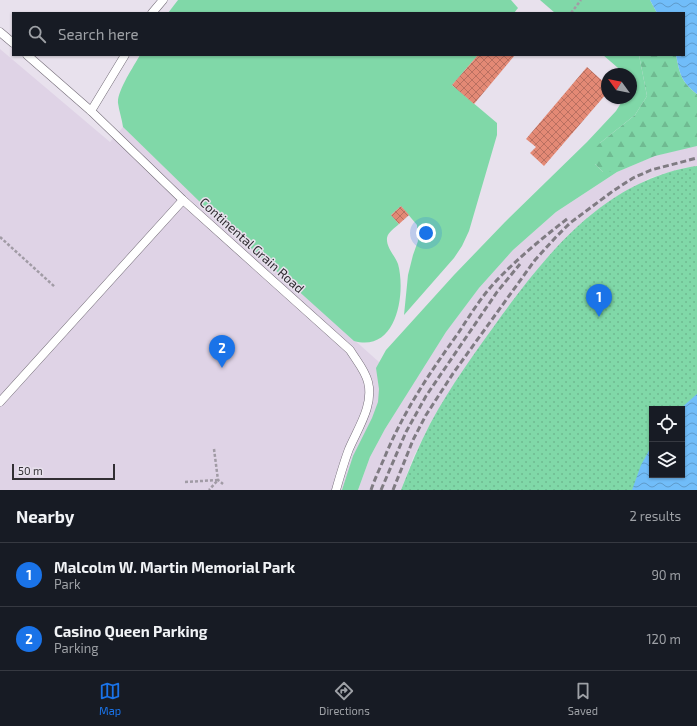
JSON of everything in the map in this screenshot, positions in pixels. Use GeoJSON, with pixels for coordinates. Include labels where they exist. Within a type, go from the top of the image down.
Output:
{"type":"FeatureCollection","features":[{"type":"Feature","properties":{"kind":"lane"},"geometry":{"type":"LineString","coordinates":[[153,12],[162,0]]}},
{"type":"Feature","properties":{"kind":"lane"},"geometry":{"type":"LineString","coordinates":[[0,32],[12,42]]}},
{"type":"Feature","properties":{"kind":"lane","name":"Continental Grain Road"},"geometry":{"type":"LineString","coordinates":[[28,56],[91,111],[183,200],[350,350],[363,370],[368,382],[369,400],[362,421],[349,450],[336,490]]}},
{"type":"Feature","properties":{"kind":"lane"},"geometry":{"type":"LineString","coordinates":[[91,111],[124,56]]}},
{"type":"Feature","properties":{"kind":"lane"},"geometry":{"type":"LineString","coordinates":[[0,402],[183,200]]}},
{"type":"Feature","properties":{"kind":"path"},"geometry":{"type":"LineString","coordinates":[[572,12],[581,0]]}},
{"type":"Feature","properties":{"kind":"path"},"geometry":{"type":"LineString","coordinates":[[0,237],[55,287]]}},
{"type":"Feature","properties":{"kind":"path"},"geometry":{"type":"LineString","coordinates":[[209,490],[218,480],[214,448]]}},
{"type":"Feature","properties":{"kind":"path"},"geometry":{"type":"LineString","coordinates":[[185,482],[218,480],[223,484]]}},
{"type":"Feature","properties":{"kind":"shaded area"},"geometry":{"type":"Polygon","coordinates":[[[0,49],[110,142],[123,127],[204,206],[379,362],[389,377],[354,490],[0,490],[0,49]]]}},
{"type":"Feature","properties":{"kind":"shaded area"},"geometry":{"type":"Polygon","coordinates":[[[697,146],[697,166],[683,168],[650,178],[608,202],[575,229],[459,376],[431,422],[413,458],[401,490],[358,490],[370,457],[418,375],[446,332],[479,288],[513,250],[556,212],[617,172],[655,156],[697,146]]]}},
{"type":"Feature","properties":{"kind":"green space"},"geometry":{"type":"Polygon","coordinates":[[[178,0],[511,0],[518,8],[515,12],[169,12],[178,0]]]}},
{"type":"Feature","properties":{"kind":"green space"},"geometry":{"type":"Polygon","coordinates":[[[540,0],[650,0],[656,12],[554,12],[540,0]]]}},
{"type":"Feature","properties":{"kind":"green space"},"geometry":{"type":"Polygon","coordinates":[[[139,56],[477,56],[452,85],[497,123],[497,135],[469,231],[462,246],[454,258],[404,315],[408,275],[418,241],[417,225],[401,206],[391,215],[399,224],[390,232],[387,238],[389,248],[398,264],[400,276],[401,290],[395,318],[389,330],[380,338],[369,342],[354,341],[204,206],[123,127],[118,106],[118,98],[139,56]]]}},
{"type":"Feature","properties":{"kind":"green space"},"geometry":{"type":"Polygon","coordinates":[[[604,56],[639,56],[647,96],[635,115],[600,143],[595,164],[603,172],[617,172],[556,212],[513,250],[479,288],[446,332],[385,429],[370,457],[358,490],[342,490],[353,456],[372,418],[378,402],[379,389],[376,368],[386,350],[454,275],[505,222],[587,142],[616,111],[620,104],[637,104],[637,68],[618,68],[604,56]]]}},
{"type":"Feature","properties":{"kind":"green space"},"geometry":{"type":"Polygon","coordinates":[[[639,56],[676,56],[684,81],[697,94],[697,146],[655,156],[617,172],[603,172],[595,164],[591,153],[600,143],[635,115],[647,96],[639,56]]]}},
{"type":"Feature","properties":{"kind":"green space"},"geometry":{"type":"Polygon","coordinates":[[[697,166],[697,490],[401,490],[430,424],[464,368],[525,284],[550,254],[578,226],[618,195],[662,174],[697,166]]]}},
{"type":"Feature","properties":{"kind":"water"},"geometry":{"type":"Polygon","coordinates":[[[650,0],[697,0],[697,94],[684,81],[676,56],[685,56],[685,12],[656,12],[650,0]]]}},
{"type":"Feature","properties":{"kind":"water"},"geometry":{"type":"Polygon","coordinates":[[[697,394],[697,490],[632,490],[641,465],[649,450],[649,478],[685,478],[685,406],[683,406],[697,394]]]}},
{"type":"Feature","properties":{"kind":"building"},"geometry":{"type":"Polygon","coordinates":[[[477,56],[514,56],[474,104],[452,85],[477,56]]]}},
{"type":"Feature","properties":{"kind":"building"},"geometry":{"type":"Polygon","coordinates":[[[587,67],[601,80],[601,100],[544,166],[530,153],[536,147],[526,139],[587,67]]]}},
{"type":"Feature","properties":{"kind":"building"},"geometry":{"type":"Polygon","coordinates":[[[401,206],[409,215],[399,224],[391,215],[401,206]]]}},
{"type":"Feature","properties":{"kind":"railway"},"geometry":{"type":"LineString","coordinates":[[393,490],[413,440],[426,415],[454,372],[535,260],[555,238],[570,223],[633,178],[651,170],[697,158]]}},
{"type":"Feature","properties":{"kind":"railway"},"geometry":{"type":"LineString","coordinates":[[371,490],[401,421],[429,376],[479,302],[490,287],[534,245],[567,219]]}},
{"type":"Feature","properties":{"kind":"railway"},"geometry":{"type":"LineString","coordinates":[[381,490],[406,432],[426,396],[497,292],[520,264]]}},
{"type":"Feature","properties":{"kind":"place","name":"Malcolm W. Martin Memorial Park"},"geometry":{"type":"Point","coordinates":[599,317]}},
{"type":"Feature","properties":{"kind":"place","name":"Casino Queen Parking"},"geometry":{"type":"Point","coordinates":[222,368]}}]}
